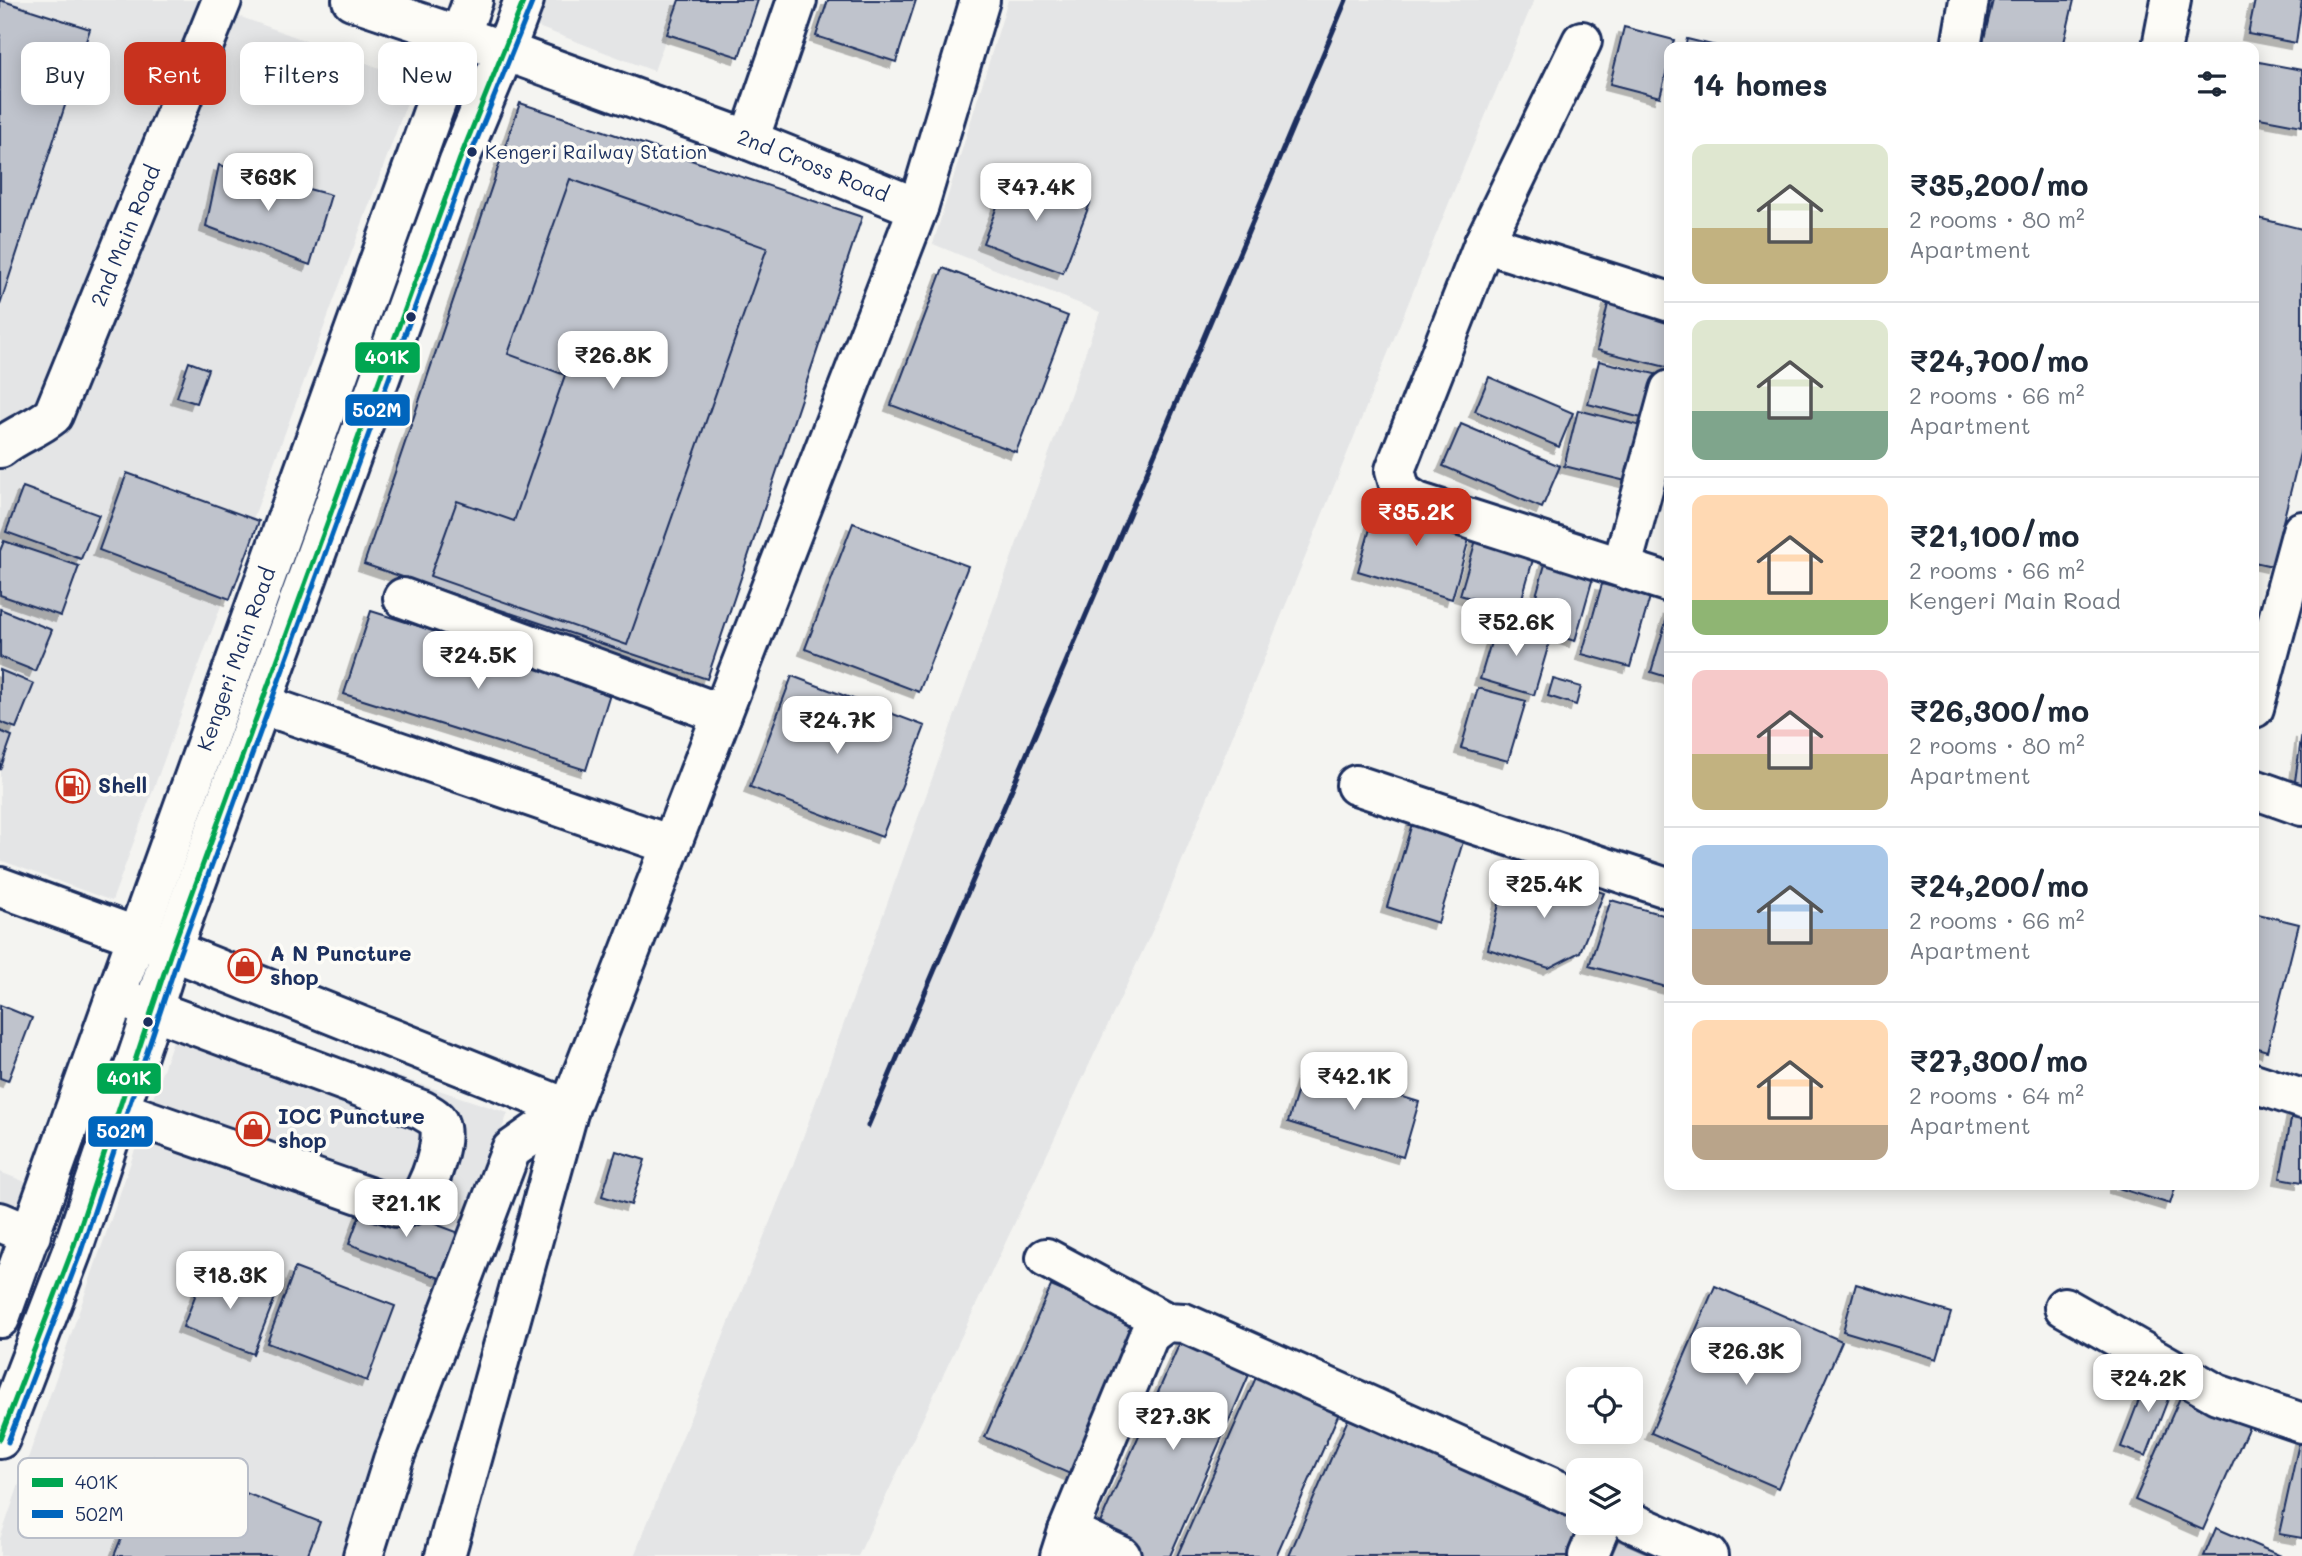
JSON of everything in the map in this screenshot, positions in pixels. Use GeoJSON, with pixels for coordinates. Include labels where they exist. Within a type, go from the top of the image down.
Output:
{"type":"FeatureCollection","features":[{"type":"Feature","properties":{"kind":"street","name":"2nd Main Road"},"geometry":{"type":"LineString","coordinates":[[0,448],[15,436],[37,428],[53,415],[222,0]]}},
{"type":"Feature","properties":{"kind":"street","name":"2nd Cross Road"},"geometry":{"type":"LineString","coordinates":[[352,0],[506,51],[748,140],[918,208]]}},
{"type":"Feature","properties":{"kind":"street","name":"Kengeri Main Road"},"geometry":{"type":"LineString","coordinates":[[0,1439],[72,1251],[153,1010],[154,944],[473,0]]}},
{"type":"Feature","properties":{"kind":"street","name":"Kengeri Main Road"},"geometry":{"type":"LineString","coordinates":[[0,1318],[16,1228],[81,1097],[116,997],[154,944],[261,707],[459,161],[506,51],[524,0]]}},
{"type":"Feature","properties":{"kind":"street"},"geometry":{"type":"LineString","coordinates":[[748,140],[797,0]]}},
{"type":"Feature","properties":{"kind":"street"},"geometry":{"type":"LineString","coordinates":[[444,1556],[569,1109],[918,208],[980,0]]}},
{"type":"Feature","properties":{"kind":"street"},"geometry":{"type":"LineString","coordinates":[[1962,42],[1969,0]]}},
{"type":"Feature","properties":{"kind":"street"},"geometry":{"type":"LineString","coordinates":[[2163,42],[2171,0]]}},
{"type":"Feature","properties":{"kind":"street"},"geometry":{"type":"LineString","coordinates":[[1582,41],[1484,243],[1395,470],[1401,492],[1417,502],[1664,581]]}},
{"type":"Feature","properties":{"kind":"street"},"geometry":{"type":"LineString","coordinates":[[1484,243],[1664,300]]}},
{"type":"Feature","properties":{"kind":"street"},"geometry":{"type":"LineString","coordinates":[[1622,566],[1664,412]]}},
{"type":"Feature","properties":{"kind":"street"},"geometry":{"type":"LineString","coordinates":[[2259,690],[2302,531]]}},
{"type":"Feature","properties":{"kind":"street"},"geometry":{"type":"LineString","coordinates":[[403,598],[722,714]]}},
{"type":"Feature","properties":{"kind":"street"},"geometry":{"type":"LineString","coordinates":[[261,707],[284,712],[671,845]]}},
{"type":"Feature","properties":{"kind":"street"},"geometry":{"type":"LineString","coordinates":[[1356,785],[1664,887]]}},
{"type":"Feature","properties":{"kind":"street"},"geometry":{"type":"LineString","coordinates":[[2259,791],[2302,806]]}},
{"type":"Feature","properties":{"kind":"street"},"geometry":{"type":"LineString","coordinates":[[0,887],[154,944],[569,1109]]}},
{"type":"Feature","properties":{"kind":"street"},"geometry":{"type":"LineString","coordinates":[[81,1097],[397,1207],[408,1207],[418,1200],[434,1170],[440,1137],[439,1125],[432,1116],[422,1110],[116,997]]}},
{"type":"Feature","properties":{"kind":"street"},"geometry":{"type":"LineString","coordinates":[[2259,1085],[2302,1099]]}},
{"type":"Feature","properties":{"kind":"street"},"geometry":{"type":"LineString","coordinates":[[363,1556],[393,1460],[511,1150],[569,1109]]}},
{"type":"Feature","properties":{"kind":"street"},"geometry":{"type":"LineString","coordinates":[[1046,1258],[1166,1322],[1184,1323],[1566,1494]]}},
{"type":"Feature","properties":{"kind":"street"},"geometry":{"type":"LineString","coordinates":[[2064,1307],[2217,1394],[2302,1423]]}},
{"type":"Feature","properties":{"kind":"street"},"geometry":{"type":"LineString","coordinates":[[1121,1556],[1064,1544],[1149,1335],[1166,1322]]}},
{"type":"Feature","properties":{"kind":"street"},"geometry":{"type":"LineString","coordinates":[[1643,1527],[1708,1556]]}},
{"type":"Feature","properties":{"kind":"street"},"geometry":{"type":"LineString","coordinates":[[1588,1556],[1597,1535]]}},
{"type":"Feature","properties":{"kind":"shaded area"},"geometry":{"type":"Polygon","coordinates":[[[0,0],[195,0],[309,42],[240,42],[240,105],[364,105],[364,62],[378,67],[378,105],[406,105],[112,901],[0,860],[0,0]]]}},
{"type":"Feature","properties":{"kind":"shaded area"},"geometry":{"type":"Polygon","coordinates":[[[467,0],[680,0],[654,71],[467,0]]]}},
{"type":"Feature","properties":{"kind":"shaded area"},"geometry":{"type":"Polygon","coordinates":[[[1008,0],[1534,0],[1162,910],[858,1556],[634,1556],[793,1165],[1100,312],[933,244],[1008,0]]]}},
{"type":"Feature","properties":{"kind":"shaded area"},"geometry":{"type":"Polygon","coordinates":[[[185,1006],[508,1113],[340,1556],[0,1556],[0,1539],[18,1487],[18,1538],[248,1538],[248,1458],[28,1458],[185,1006]]]}},
{"type":"Feature","properties":{"kind":"shaded area"},"geometry":{"type":"Polygon","coordinates":[[[0,1172],[36,1186],[0,1282],[0,1172]]]}},
{"type":"Feature","properties":{"kind":"shaded area"},"geometry":{"type":"Polygon","coordinates":[[[1618,1540],[1654,1556],[1611,1556],[1618,1540]]]}},
{"type":"Feature","properties":{"kind":"building"},"geometry":{"type":"Polygon","coordinates":[[[0,0],[90,29],[86,42],[21,42],[21,105],[65,105],[0,305],[0,0]]]}},
{"type":"Feature","properties":{"kind":"building"},"geometry":{"type":"Polygon","coordinates":[[[679,0],[758,0],[739,57],[667,34],[679,0]]]}},
{"type":"Feature","properties":{"kind":"building"},"geometry":{"type":"Polygon","coordinates":[[[828,0],[916,0],[896,62],[816,36],[828,0]]]}},
{"type":"Feature","properties":{"kind":"building"},"geometry":{"type":"Polygon","coordinates":[[[1993,0],[2074,0],[2064,42],[1983,42],[1993,0]]]}},
{"type":"Feature","properties":{"kind":"building"},"geometry":{"type":"Polygon","coordinates":[[[2255,0],[2302,0],[2296,43],[2248,34],[2255,0]]]}},
{"type":"Feature","properties":{"kind":"building"},"geometry":{"type":"Polygon","coordinates":[[[1624,27],[1674,40],[1664,42],[1664,81],[1660,97],[1610,84],[1624,27]]]}},
{"type":"Feature","properties":{"kind":"building"},"geometry":{"type":"Polygon","coordinates":[[[2259,62],[2302,70],[2302,126],[2259,118],[2259,62]]]}},
{"type":"Feature","properties":{"kind":"building"},"geometry":{"type":"Polygon","coordinates":[[[520,103],[862,217],[707,679],[364,564],[520,103]]]}},
{"type":"Feature","properties":{"kind":"building"},"geometry":{"type":"Polygon","coordinates":[[[219,165],[331,195],[310,265],[206,226],[219,165]]]}},
{"type":"Feature","properties":{"kind":"building"},"geometry":{"type":"Polygon","coordinates":[[[1010,173],[1090,203],[1063,273],[983,243],[1010,173]]]}},
{"type":"Feature","properties":{"kind":"building"},"geometry":{"type":"Polygon","coordinates":[[[570,179],[767,248],[627,645],[430,576],[457,501],[514,521],[565,375],[508,354],[570,179]]]}},
{"type":"Feature","properties":{"kind":"building"},"geometry":{"type":"Polygon","coordinates":[[[2259,218],[2302,229],[2302,445],[2272,566],[2259,563],[2259,218]]]}},
{"type":"Feature","properties":{"kind":"building"},"geometry":{"type":"Polygon","coordinates":[[[943,268],[1068,316],[1016,452],[891,405],[943,268]]]}},
{"type":"Feature","properties":{"kind":"building"},"geometry":{"type":"Polygon","coordinates":[[[1609,300],[1664,314],[1664,367],[1597,350],[1609,300]]]}},
{"type":"Feature","properties":{"kind":"building"},"geometry":{"type":"Polygon","coordinates":[[[1599,361],[1664,376],[1664,393],[1657,422],[1588,404],[1599,361]]]}},
{"type":"Feature","properties":{"kind":"building"},"geometry":{"type":"Polygon","coordinates":[[[189,362],[208,369],[196,403],[177,397],[189,362]]]}},
{"type":"Feature","properties":{"kind":"building"},"geometry":{"type":"Polygon","coordinates":[[[1489,377],[1573,413],[1559,447],[1475,411],[1489,377]]]}},
{"type":"Feature","properties":{"kind":"building"},"geometry":{"type":"Polygon","coordinates":[[[1578,410],[1653,429],[1638,484],[1564,466],[1578,410]]]}},
{"type":"Feature","properties":{"kind":"building"},"geometry":{"type":"Polygon","coordinates":[[[1461,424],[1560,466],[1542,508],[1443,466],[1461,424]]]}},
{"type":"Feature","properties":{"kind":"building"},"geometry":{"type":"Polygon","coordinates":[[[127,473],[259,521],[230,599],[99,550],[127,473]]]}},
{"type":"Feature","properties":{"kind":"building"},"geometry":{"type":"Polygon","coordinates":[[[23,487],[99,515],[81,559],[6,532],[23,487]]]}},
{"type":"Feature","properties":{"kind":"building"},"geometry":{"type":"Polygon","coordinates":[[[1379,497],[1473,525],[1452,599],[1358,571],[1379,497]]]}},
{"type":"Feature","properties":{"kind":"building"},"geometry":{"type":"Polygon","coordinates":[[[853,523],[968,566],[919,692],[805,649],[853,523]]]}},
{"type":"Feature","properties":{"kind":"building"},"geometry":{"type":"Polygon","coordinates":[[[1478,533],[1536,549],[1518,612],[1460,595],[1478,533]]]}},
{"type":"Feature","properties":{"kind":"building"},"geometry":{"type":"Polygon","coordinates":[[[4,541],[79,566],[61,616],[0,595],[0,551],[4,541]]]}},
{"type":"Feature","properties":{"kind":"building"},"geometry":{"type":"Polygon","coordinates":[[[1548,554],[1596,567],[1575,641],[1527,627],[1548,554]]]}},
{"type":"Feature","properties":{"kind":"building"},"geometry":{"type":"Polygon","coordinates":[[[1602,584],[1650,597],[1630,667],[1582,654],[1602,584]]]}},
{"type":"Feature","properties":{"kind":"building"},"geometry":{"type":"Polygon","coordinates":[[[0,609],[52,630],[35,671],[0,657],[0,609]]]}},
{"type":"Feature","properties":{"kind":"building"},"geometry":{"type":"Polygon","coordinates":[[[371,611],[612,687],[586,770],[344,694],[371,611]]]}},
{"type":"Feature","properties":{"kind":"building"},"geometry":{"type":"Polygon","coordinates":[[[1497,622],[1551,637],[1534,695],[1480,679],[1497,622]]]}},
{"type":"Feature","properties":{"kind":"building"},"geometry":{"type":"Polygon","coordinates":[[[1664,628],[1664,676],[1651,672],[1664,628]]]}},
{"type":"Feature","properties":{"kind":"building"},"geometry":{"type":"Polygon","coordinates":[[[0,670],[34,684],[16,728],[0,722],[0,670]]]}},
{"type":"Feature","properties":{"kind":"building"},"geometry":{"type":"Polygon","coordinates":[[[792,676],[925,726],[882,837],[750,787],[792,676]]]}},
{"type":"Feature","properties":{"kind":"building"},"geometry":{"type":"Polygon","coordinates":[[[1553,679],[1581,687],[1576,705],[1548,696],[1553,679]]]}},
{"type":"Feature","properties":{"kind":"building"},"geometry":{"type":"Polygon","coordinates":[[[1478,688],[1526,701],[1508,761],[1461,748],[1478,688]]]}},
{"type":"Feature","properties":{"kind":"building"},"geometry":{"type":"Polygon","coordinates":[[[0,731],[12,736],[0,770],[0,731]]]}},
{"type":"Feature","properties":{"kind":"building"},"geometry":{"type":"Polygon","coordinates":[[[2302,732],[2302,792],[2294,788],[2302,732]]]}},
{"type":"Feature","properties":{"kind":"building"},"geometry":{"type":"Polygon","coordinates":[[[1414,817],[1466,832],[1438,923],[1387,907],[1414,817]]]}},
{"type":"Feature","properties":{"kind":"building"},"geometry":{"type":"Polygon","coordinates":[[[1554,877],[1604,893],[1580,952],[1549,968],[1488,949],[1504,884],[1554,877]]]}},
{"type":"Feature","properties":{"kind":"building"},"geometry":{"type":"Polygon","coordinates":[[[1611,900],[1664,915],[1664,986],[1589,966],[1611,900]]]}},
{"type":"Feature","properties":{"kind":"building"},"geometry":{"type":"Polygon","coordinates":[[[2259,914],[2299,924],[2267,1051],[2259,1049],[2259,914]]]}},
{"type":"Feature","properties":{"kind":"building"},"geometry":{"type":"Polygon","coordinates":[[[0,1005],[32,1018],[8,1081],[0,1078],[0,1005]]]}},
{"type":"Feature","properties":{"kind":"building"},"geometry":{"type":"Polygon","coordinates":[[[1305,1067],[1419,1102],[1403,1157],[1288,1122],[1305,1067]]]}},
{"type":"Feature","properties":{"kind":"building"},"geometry":{"type":"Polygon","coordinates":[[[2293,1109],[2302,1113],[2302,1182],[2280,1178],[2293,1109]]]}},
{"type":"Feature","properties":{"kind":"building"},"geometry":{"type":"Polygon","coordinates":[[[616,1151],[645,1160],[631,1205],[602,1196],[616,1151]]]}},
{"type":"Feature","properties":{"kind":"building"},"geometry":{"type":"Polygon","coordinates":[[[2125,1190],[2174,1190],[2170,1204],[2125,1190]]]}},
{"type":"Feature","properties":{"kind":"building"},"geometry":{"type":"Polygon","coordinates":[[[366,1198],[462,1234],[445,1280],[349,1244],[366,1198]]]}},
{"type":"Feature","properties":{"kind":"building"},"geometry":{"type":"Polygon","coordinates":[[[206,1268],[276,1295],[253,1354],[183,1327],[206,1268]]]}},
{"type":"Feature","properties":{"kind":"building"},"geometry":{"type":"Polygon","coordinates":[[[295,1268],[395,1306],[367,1381],[267,1343],[295,1268]]]}},
{"type":"Feature","properties":{"kind":"building"},"geometry":{"type":"Polygon","coordinates":[[[1856,1284],[1951,1313],[1937,1359],[1843,1331],[1856,1284]]]}},
{"type":"Feature","properties":{"kind":"building"},"geometry":{"type":"Polygon","coordinates":[[[1051,1286],[1143,1326],[1077,1477],[985,1437],[1051,1286]]]}},
{"type":"Feature","properties":{"kind":"building"},"geometry":{"type":"Polygon","coordinates":[[[1715,1286],[1842,1341],[1778,1488],[1651,1433],[1715,1286]]]}},
{"type":"Feature","properties":{"kind":"building"},"geometry":{"type":"Polygon","coordinates":[[[1182,1338],[1252,1368],[1170,1556],[1137,1556],[1094,1537],[1182,1338]]]}},
{"type":"Feature","properties":{"kind":"building"},"geometry":{"type":"Polygon","coordinates":[[[2150,1371],[2175,1381],[2146,1456],[2121,1447],[2150,1371]]]}},
{"type":"Feature","properties":{"kind":"building"},"geometry":{"type":"Polygon","coordinates":[[[1257,1375],[1340,1411],[1276,1556],[1177,1556],[1257,1375]]]}},
{"type":"Feature","properties":{"kind":"building"},"geometry":{"type":"Polygon","coordinates":[[[2186,1384],[2254,1415],[2203,1530],[2135,1500],[2186,1384]]]}},
{"type":"Feature","properties":{"kind":"building"},"geometry":{"type":"Polygon","coordinates":[[[1348,1419],[1566,1512],[1566,1535],[1589,1535],[1583,1556],[1289,1556],[1348,1419]]]}},
{"type":"Feature","properties":{"kind":"building"},"geometry":{"type":"Polygon","coordinates":[[[2302,1434],[2302,1538],[2279,1534],[2302,1434]]]}},
{"type":"Feature","properties":{"kind":"building"},"geometry":{"type":"Polygon","coordinates":[[[248,1494],[320,1522],[307,1556],[114,1556],[121,1538],[248,1538],[248,1494]]]}},
{"type":"Feature","properties":{"kind":"building"},"geometry":{"type":"Polygon","coordinates":[[[2216,1528],[2281,1556],[2204,1556],[2216,1528]]]}},
{"type":"Feature","properties":{"kind":"railway"},"geometry":{"type":"LineString","coordinates":[[868,1126],[1346,0]]}},
{"type":"Feature","properties":{"kind":"transit line","name":"401K"},"geometry":{"type":"LineString","coordinates":[[0,1439],[72,1251],[171,952],[459,161],[524,0]]}},
{"type":"Feature","properties":{"kind":"transit line","name":"502M"},"geometry":{"type":"LineString","coordinates":[[8,1442],[80,1254],[179,955],[467,164],[532,3]]}},
{"type":"Feature","properties":{"kind":"place","name":"Kengeri Railway Station"},"geometry":{"type":"Point","coordinates":[472,152]}},
{"type":"Feature","properties":{"kind":"place","name":"Shell"},"geometry":{"type":"Point","coordinates":[73,786]}},
{"type":"Feature","properties":{"kind":"place","name":"A N Puncture shop"},"geometry":{"type":"Point","coordinates":[245,966]}},
{"type":"Feature","properties":{"kind":"place","name":"IOC Puncture shop"},"geometry":{"type":"Point","coordinates":[253,1129]}}]}
